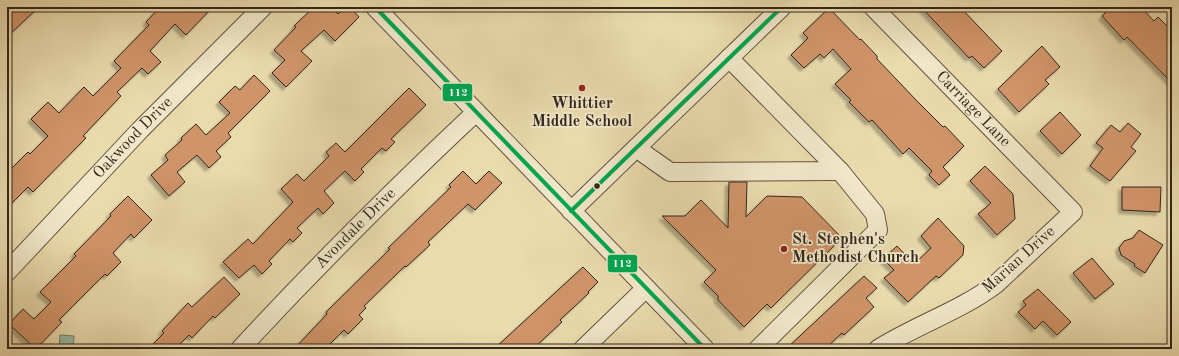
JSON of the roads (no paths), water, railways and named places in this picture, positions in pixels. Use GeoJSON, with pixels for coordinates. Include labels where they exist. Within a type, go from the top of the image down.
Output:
{"type":"FeatureCollection","features":[{"type":"Feature","properties":{"kind":"street","name":"Oakwood Drive"},"geometry":{"type":"LineString","coordinates":[[7,272],[140,130],[264,7]]}},
{"type":"Feature","properties":{"kind":"street"},"geometry":{"type":"LineString","coordinates":[[375,7],[705,349]]}},
{"type":"Feature","properties":{"kind":"street"},"geometry":{"type":"LineString","coordinates":[[571,211],[782,7]]}},
{"type":"Feature","properties":{"kind":"street","name":"Carriage Lane"},"geometry":{"type":"LineString","coordinates":[[873,7],[1073,212]]}},
{"type":"Feature","properties":{"kind":"street"},"geometry":{"type":"LineString","coordinates":[[729,58],[840,171],[875,214],[878,230],[758,349]]}},
{"type":"Feature","properties":{"kind":"street","name":"Avondale Drive"},"geometry":{"type":"LineString","coordinates":[[240,349],[347,236],[400,183],[476,112]]}},
{"type":"Feature","properties":{"kind":"street"},"geometry":{"type":"LineString","coordinates":[[636,148],[670,172],[840,171]]}},
{"type":"Feature","properties":{"kind":"street","name":"Marian Drive"},"geometry":{"type":"LineString","coordinates":[[878,349],[985,293],[1073,212]]}},
{"type":"Feature","properties":{"kind":"street"},"geometry":{"type":"LineString","coordinates":[[583,349],[646,288]]}},
{"type":"Feature","properties":{"kind":"water"},"geometry":{"type":"Polygon","coordinates":[[[60,335],[74,336],[73,349],[59,349],[60,335]]]}},
{"type":"Feature","properties":{"kind":"place","name":"Whittier Middle School"},"geometry":{"type":"Point","coordinates":[582,88]}},
{"type":"Feature","properties":{"kind":"place","name":"St. Stephen's Methodist Church"},"geometry":{"type":"Point","coordinates":[784,249]}}]}
